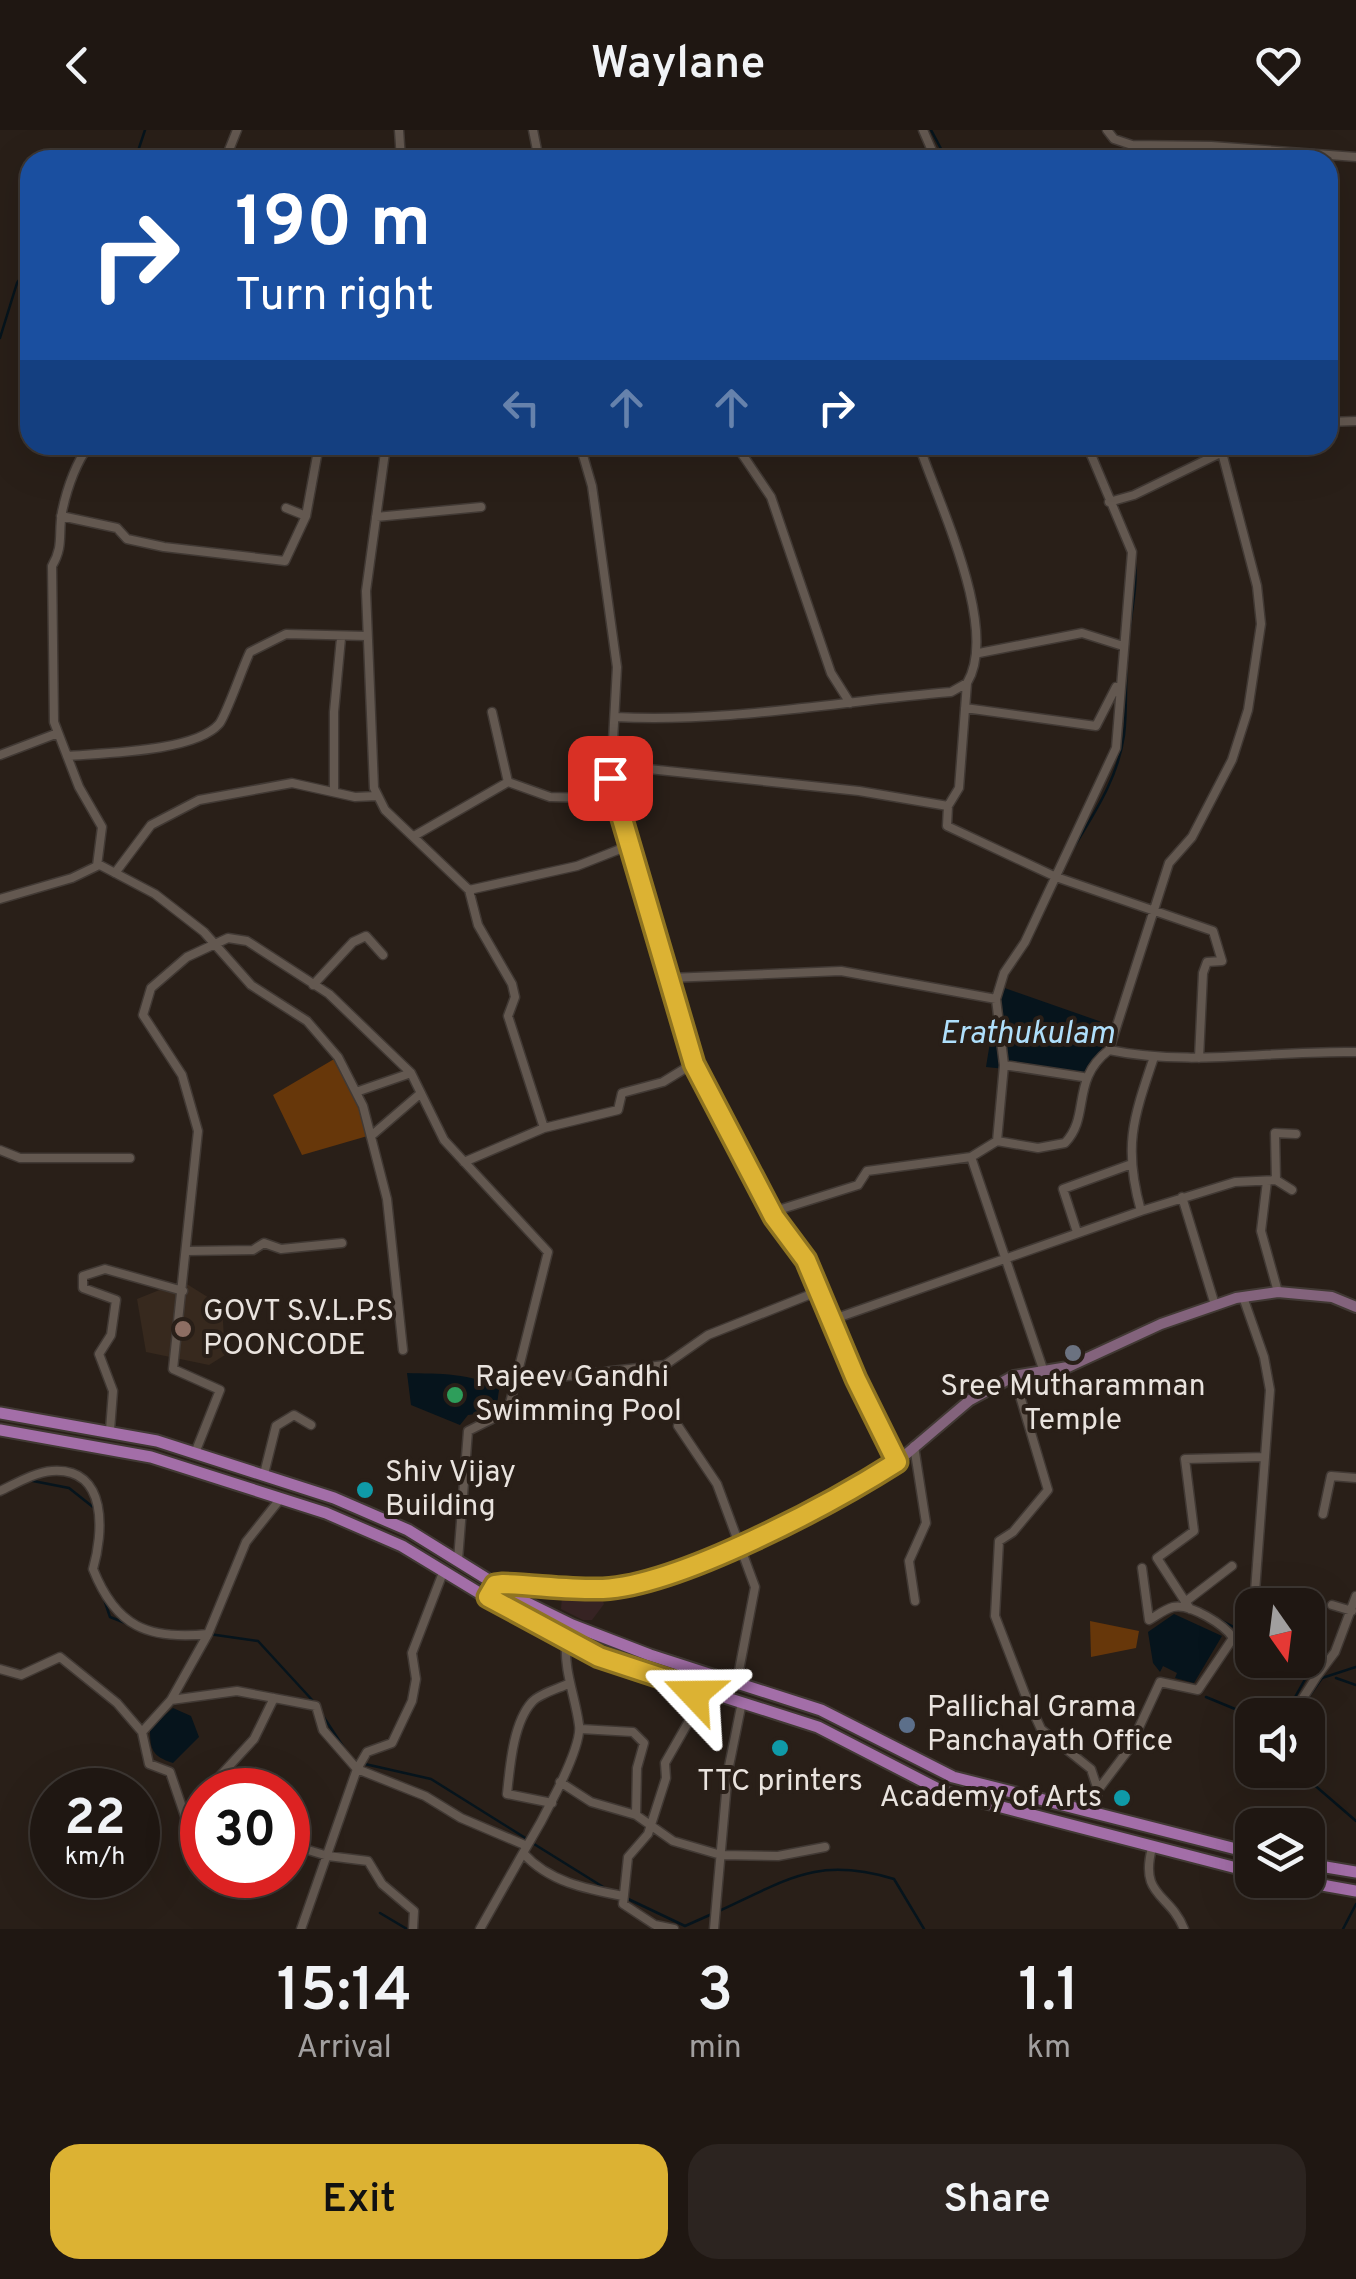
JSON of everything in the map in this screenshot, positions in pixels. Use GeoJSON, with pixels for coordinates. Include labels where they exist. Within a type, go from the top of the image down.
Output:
{"type":"FeatureCollection","features":[{"type":"Feature","properties":{"kind":"main road"},"geometry":{"type":"LineString","coordinates":[[495,1585],[604,1589],[656,1578],[741,1544],[857,1487],[897,1462],[970,1400],[1014,1376],[1068,1367],[1215,1305],[1278,1292],[1332,1297],[1356,1307]]}},
{"type":"Feature","properties":{"kind":"main road"},"geometry":{"type":"LineString","coordinates":[[0,1412],[110,1430],[264,1474],[408,1530],[495,1585],[606,1640],[838,1717],[953,1776],[1235,1850]]}},
{"type":"Feature","properties":{"kind":"main road"},"geometry":{"type":"LineString","coordinates":[[0,1430],[151,1457],[282,1498],[402,1546],[566,1642],[818,1727],[923,1783],[977,1804],[1235,1868]]}},
{"type":"Feature","properties":{"kind":"main road"},"geometry":{"type":"LineString","coordinates":[[488,1597],[495,1585]]}},
{"type":"Feature","properties":{"kind":"main road"},"geometry":{"type":"LineString","coordinates":[[1325,1867],[1356,1872]]}},
{"type":"Feature","properties":{"kind":"main road"},"geometry":{"type":"LineString","coordinates":[[1325,1886],[1356,1891]]}},
{"type":"Feature","properties":{"kind":"street"},"geometry":{"type":"LineString","coordinates":[[1108,130],[1120,142],[1230,150]]}},
{"type":"Feature","properties":{"kind":"street"},"geometry":{"type":"LineString","coordinates":[[1140,145],[1141,150]]}},
{"type":"Feature","properties":{"kind":"street"},"geometry":{"type":"LineString","coordinates":[[82,455],[61,516],[63,548],[52,566],[54,722],[102,827],[98,864]]}},
{"type":"Feature","properties":{"kind":"street"},"geometry":{"type":"LineString","coordinates":[[61,516],[117,528],[127,539],[164,547],[285,561],[306,516],[317,455]]}},
{"type":"Feature","properties":{"kind":"street"},"geometry":{"type":"LineString","coordinates":[[385,455],[366,591],[377,796],[469,890],[478,924],[512,984],[515,997],[508,1016],[544,1128]]}},
{"type":"Feature","properties":{"kind":"street"},"geometry":{"type":"LineString","coordinates":[[583,455],[592,486],[617,667],[610,765],[628,846],[694,1064],[772,1212],[806,1260],[897,1462]]}},
{"type":"Feature","properties":{"kind":"street"},"geometry":{"type":"LineString","coordinates":[[743,455],[771,497],[831,673],[850,703]]}},
{"type":"Feature","properties":{"kind":"street"},"geometry":{"type":"LineString","coordinates":[[922,455],[970,592],[979,653],[967,683],[959,788],[948,806],[947,826],[1056,877],[1213,931],[1222,961],[1207,962],[1202,973],[1199,1058]]}},
{"type":"Feature","properties":{"kind":"street"},"geometry":{"type":"LineString","coordinates":[[998,1141],[1004,1065],[996,1000],[1004,973],[1025,942],[1116,748],[1118,683],[1132,552],[1091,455]]}},
{"type":"Feature","properties":{"kind":"street"},"geometry":{"type":"LineString","coordinates":[[1109,502],[1167,480],[1208,455]]}},
{"type":"Feature","properties":{"kind":"street"},"geometry":{"type":"LineString","coordinates":[[772,1212],[858,1185],[867,1172],[971,1156],[998,1141],[1038,1148],[1065,1143],[1078,1114],[1084,1077],[1110,1050],[1169,863],[1192,837],[1232,760],[1248,710],[1260,636],[1257,586],[1223,455]]}},
{"type":"Feature","properties":{"kind":"street"},"geometry":{"type":"LineString","coordinates":[[376,517],[481,507]]}},
{"type":"Feature","properties":{"kind":"street"},"geometry":{"type":"LineString","coordinates":[[286,508],[306,516]]}},
{"type":"Feature","properties":{"kind":"street"},"geometry":{"type":"LineString","coordinates":[[979,653],[1082,633],[1123,646]]}},
{"type":"Feature","properties":{"kind":"street"},"geometry":{"type":"LineString","coordinates":[[67,756],[138,750],[193,738],[220,724],[250,652],[286,634],[366,636]]}},
{"type":"Feature","properties":{"kind":"street"},"geometry":{"type":"LineString","coordinates":[[334,792],[334,712],[342,638]]}},
{"type":"Feature","properties":{"kind":"street"},"geometry":{"type":"LineString","coordinates":[[615,717],[668,720],[850,703],[951,692],[967,683]]}},
{"type":"Feature","properties":{"kind":"street"},"geometry":{"type":"LineString","coordinates":[[966,708],[1096,726],[1118,683]]}},
{"type":"Feature","properties":{"kind":"street"},"geometry":{"type":"LineString","coordinates":[[492,712],[508,782]]}},
{"type":"Feature","properties":{"kind":"street"},"geometry":{"type":"LineString","coordinates":[[0,755],[58,733]]}},
{"type":"Feature","properties":{"kind":"street"},"geometry":{"type":"LineString","coordinates":[[610,765],[859,791],[948,806]]}},
{"type":"Feature","properties":{"kind":"street"},"geometry":{"type":"LineString","coordinates":[[115,873],[151,824],[200,800],[292,782],[334,792],[377,796]]}},
{"type":"Feature","properties":{"kind":"street"},"geometry":{"type":"LineString","coordinates":[[414,836],[508,782],[550,797],[593,798],[620,805]]}},
{"type":"Feature","properties":{"kind":"street"},"geometry":{"type":"LineString","coordinates":[[469,890],[577,866],[628,846]]}},
{"type":"Feature","properties":{"kind":"street"},"geometry":{"type":"LineString","coordinates":[[98,864],[156,894],[212,943],[251,985],[307,1022],[338,1057],[356,1092],[388,1199],[403,1350]]}},
{"type":"Feature","properties":{"kind":"street"},"geometry":{"type":"LineString","coordinates":[[0,898],[72,878],[98,864]]}},
{"type":"Feature","properties":{"kind":"street"},"geometry":{"type":"LineString","coordinates":[[314,985],[352,942],[366,936],[384,955]]}},
{"type":"Feature","properties":{"kind":"street"},"geometry":{"type":"LineString","coordinates":[[195,1453],[220,1390],[173,1369],[198,1131],[182,1076],[143,1015],[151,988],[187,957],[228,938],[248,941],[314,985],[411,1073],[444,1140],[548,1252],[508,1410],[468,1430],[458,1560]]}},
{"type":"Feature","properties":{"kind":"street"},"geometry":{"type":"LineString","coordinates":[[669,978],[840,971],[996,1000]]}},
{"type":"Feature","properties":{"kind":"street"},"geometry":{"type":"LineString","coordinates":[[1110,1050],[1154,1057],[1199,1058],[1356,1052]]}},
{"type":"Feature","properties":{"kind":"street"},"geometry":{"type":"LineString","coordinates":[[1141,1211],[1129,1165],[1133,1127],[1154,1057]]}},
{"type":"Feature","properties":{"kind":"street"},"geometry":{"type":"LineString","coordinates":[[464,1162],[544,1128],[618,1110],[622,1093],[663,1082],[694,1064]]}},
{"type":"Feature","properties":{"kind":"street"},"geometry":{"type":"LineString","coordinates":[[1004,1065],[1084,1077]]}},
{"type":"Feature","properties":{"kind":"street"},"geometry":{"type":"LineString","coordinates":[[356,1092],[411,1073]]}},
{"type":"Feature","properties":{"kind":"street"},"geometry":{"type":"LineString","coordinates":[[371,1136],[421,1093]]}},
{"type":"Feature","properties":{"kind":"street"},"geometry":{"type":"LineString","coordinates":[[1278,1292],[1261,1230],[1272,1181],[1276,1133],[1296,1134]]}},
{"type":"Feature","properties":{"kind":"street"},"geometry":{"type":"LineString","coordinates":[[0,1150],[20,1158],[130,1158]]}},
{"type":"Feature","properties":{"kind":"street"},"geometry":{"type":"LineString","coordinates":[[971,1156],[1043,1370]]}},
{"type":"Feature","properties":{"kind":"street"},"geometry":{"type":"LineString","coordinates":[[1078,1232],[1063,1189],[1129,1165]]}},
{"type":"Feature","properties":{"kind":"street"},"geometry":{"type":"LineString","coordinates":[[831,1320],[1004,1256],[1234,1182],[1272,1181],[1292,1190]]}},
{"type":"Feature","properties":{"kind":"street"},"geometry":{"type":"LineString","coordinates":[[1182,1197],[1215,1305]]}},
{"type":"Feature","properties":{"kind":"street"},"geometry":{"type":"LineString","coordinates":[[187,1251],[254,1250],[264,1244],[282,1249],[342,1243]]}},
{"type":"Feature","properties":{"kind":"street"},"geometry":{"type":"LineString","coordinates":[[110,1430],[113,1392],[99,1354],[111,1335],[116,1300],[83,1288],[82,1276],[104,1268],[183,1292]]}},
{"type":"Feature","properties":{"kind":"street"},"geometry":{"type":"LineString","coordinates":[[514,1382],[664,1365],[708,1335],[819,1290]]}},
{"type":"Feature","properties":{"kind":"street"},"geometry":{"type":"LineString","coordinates":[[1243,1297],[1264,1356],[1270,1390],[1255,1588]]}},
{"type":"Feature","properties":{"kind":"street"},"geometry":{"type":"LineString","coordinates":[[1014,1376],[1048,1490],[1013,1532],[999,1541],[995,1616],[1041,1729],[1090,1769],[1098,1790],[1095,1814]]}},
{"type":"Feature","properties":{"kind":"street"},"geometry":{"type":"LineString","coordinates":[[264,1474],[276,1426],[286,1417],[300,1415],[311,1425]]}},
{"type":"Feature","properties":{"kind":"street"},"geometry":{"type":"LineString","coordinates":[[678,1426],[717,1484],[755,1586],[737,1682]]}},
{"type":"Feature","properties":{"kind":"street"},"geometry":{"type":"LineString","coordinates":[[914,1446],[926,1523],[909,1561],[915,1601]]}},
{"type":"Feature","properties":{"kind":"street"},"geometry":{"type":"LineString","coordinates":[[1098,1790],[1129,1748],[1160,1682],[1193,1690],[1203,1688],[1233,1638],[1228,1630],[1187,1606],[1157,1556],[1194,1531],[1186,1459],[1265,1457]]}},
{"type":"Feature","properties":{"kind":"street"},"geometry":{"type":"LineString","coordinates":[[0,1491],[53,1471],[79,1477],[93,1490],[100,1513],[102,1534],[93,1569],[116,1613],[164,1637],[208,1634]]}},
{"type":"Feature","properties":{"kind":"street"},"geometry":{"type":"LineString","coordinates":[[1323,1514],[1331,1476],[1356,1478]]}},
{"type":"Feature","properties":{"kind":"street"},"geometry":{"type":"LineString","coordinates":[[142,1732],[171,1700],[208,1634],[246,1542],[282,1498]]}},
{"type":"Feature","properties":{"kind":"street"},"geometry":{"type":"LineString","coordinates":[[1142,1568],[1152,1614],[1187,1606],[1232,1566]]}},
{"type":"Feature","properties":{"kind":"street"},"geometry":{"type":"LineString","coordinates":[[301,1929],[359,1766],[367,1752],[392,1743],[412,1701],[416,1679],[412,1653],[444,1570]]}},
{"type":"Feature","properties":{"kind":"street"},"geometry":{"type":"LineString","coordinates":[[1325,1665],[1335,1652],[1356,1596]]}},
{"type":"Feature","properties":{"kind":"street"},"geometry":{"type":"LineString","coordinates":[[1332,1604],[1352,1611]]}},
{"type":"Feature","properties":{"kind":"street"},"geometry":{"type":"LineString","coordinates":[[480,1929],[552,1802],[580,1730],[568,1684],[566,1642]]}},
{"type":"Feature","properties":{"kind":"street"},"geometry":{"type":"LineString","coordinates":[[0,1669],[21,1675],[60,1657],[117,1704],[142,1732],[149,1764],[170,1772],[180,1807]]}},
{"type":"Feature","properties":{"kind":"street"},"geometry":{"type":"LineString","coordinates":[[552,1802],[507,1794],[509,1775],[520,1722],[533,1700],[568,1684]]}},
{"type":"Feature","properties":{"kind":"street"},"geometry":{"type":"LineString","coordinates":[[674,1929],[656,1926],[623,1904],[623,1896],[628,1857],[650,1825],[666,1778],[665,1763],[689,1721],[693,1688]]}},
{"type":"Feature","properties":{"kind":"street"},"geometry":{"type":"LineString","coordinates":[[171,1700],[237,1691],[316,1706],[323,1730],[359,1766],[426,1796],[525,1849],[537,1869],[566,1882],[623,1896]]}},
{"type":"Feature","properties":{"kind":"street"},"geometry":{"type":"LineString","coordinates":[[227,1768],[254,1739],[274,1698]]}},
{"type":"Feature","properties":{"kind":"street"},"geometry":{"type":"LineString","coordinates":[[714,1929],[728,1771],[742,1702]]}},
{"type":"Feature","properties":{"kind":"street"},"geometry":{"type":"LineString","coordinates":[[580,1730],[633,1732],[644,1744],[637,1768],[636,1815]]}},
{"type":"Feature","properties":{"kind":"street"},"geometry":{"type":"LineString","coordinates":[[560,1782],[591,1802],[636,1815],[673,1841],[721,1855],[778,1856],[825,1848]]}},
{"type":"Feature","properties":{"kind":"street"},"geometry":{"type":"LineString","coordinates":[[1152,1848],[1146,1871],[1154,1890],[1184,1929]]}},
{"type":"Feature","properties":{"kind":"street"},"geometry":{"type":"LineString","coordinates":[[310,1851],[368,1861],[382,1884],[414,1911],[414,1929]]}},
{"type":"Feature","properties":{"kind":"shaded area"},"geometry":{"type":"Polygon","coordinates":[[[341,1055],[366,1109],[371,1135],[302,1155],[273,1095],[341,1055]]]}},
{"type":"Feature","properties":{"kind":"shaded area","name":"GOVT S.V.L.P.S POONCODE"},"geometry":{"type":"Polygon","coordinates":[[[182,1281],[222,1306],[225,1355],[209,1365],[146,1352],[137,1299],[182,1281]]]}},
{"type":"Feature","properties":{"kind":"shaded area"},"geometry":{"type":"Polygon","coordinates":[[[562,1595],[601,1596],[604,1604],[592,1620],[583,1620],[561,1609],[562,1595]]]}},
{"type":"Feature","properties":{"kind":"shaded area"},"geometry":{"type":"Polygon","coordinates":[[[1090,1621],[1139,1631],[1136,1648],[1091,1657],[1090,1621]]]}},
{"type":"Feature","properties":{"kind":"water","name":"Erathukulam"},"geometry":{"type":"Polygon","coordinates":[[[999,986],[1116,1027],[1083,1077],[986,1067],[999,986]]]}},
{"type":"Feature","properties":{"kind":"water","name":"Rajeev Gandhi Swimming Pool"},"geometry":{"type":"Polygon","coordinates":[[[407,1373],[455,1375],[489,1384],[499,1390],[496,1411],[468,1415],[460,1425],[411,1405],[407,1373]]]}},
{"type":"Feature","properties":{"kind":"water"},"geometry":{"type":"Polygon","coordinates":[[[1174,1614],[1222,1636],[1194,1683],[1175,1678],[1177,1673],[1163,1666],[1160,1672],[1153,1663],[1148,1632],[1174,1614]]]}},
{"type":"Feature","properties":{"kind":"water"},"geometry":{"type":"Polygon","coordinates":[[[173,1708],[191,1716],[199,1737],[173,1763],[154,1751],[150,1728],[173,1708]]]}},
{"type":"Feature","properties":{"kind":"waterway"},"geometry":{"type":"LineString","coordinates":[[138,150],[145,130]]}},
{"type":"Feature","properties":{"kind":"waterway"},"geometry":{"type":"LineString","coordinates":[[931,130],[942,150]]}},
{"type":"Feature","properties":{"kind":"waterway"},"geometry":{"type":"LineString","coordinates":[[0,338],[20,279]]}},
{"type":"Feature","properties":{"kind":"waterway"},"geometry":{"type":"LineString","coordinates":[[1117,507],[1134,557],[1129,634]]}},
{"type":"Feature","properties":{"kind":"waterway"},"geometry":{"type":"LineString","coordinates":[[1071,852],[1104,796],[1121,751],[1127,662]]}},
{"type":"Feature","properties":{"kind":"waterway"},"geometry":{"type":"LineString","coordinates":[[1025,934],[1045,891]]}},
{"type":"Feature","properties":{"kind":"waterway"},"geometry":{"type":"LineString","coordinates":[[28,1480],[69,1488],[93,1507]]}},
{"type":"Feature","properties":{"kind":"waterway"},"geometry":{"type":"LineString","coordinates":[[103,1596],[110,1617],[128,1624]]}},
{"type":"Feature","properties":{"kind":"waterway"},"geometry":{"type":"LineString","coordinates":[[1218,1619],[1235,1628]]}},
{"type":"Feature","properties":{"kind":"waterway"},"geometry":{"type":"LineString","coordinates":[[209,1634],[258,1641],[314,1702]]}},
{"type":"Feature","properties":{"kind":"waterway"},"geometry":{"type":"LineString","coordinates":[[1308,1698],[1322,1678],[1356,1667]]}},
{"type":"Feature","properties":{"kind":"waterway"},"geometry":{"type":"LineString","coordinates":[[1295,1698],[1306,1678]]}},
{"type":"Feature","properties":{"kind":"waterway"},"geometry":{"type":"LineString","coordinates":[[1336,1678],[1356,1685]]}},
{"type":"Feature","properties":{"kind":"waterway"},"geometry":{"type":"LineString","coordinates":[[1206,1697],[1235,1709]]}},
{"type":"Feature","properties":{"kind":"waterway"},"geometry":{"type":"LineString","coordinates":[[321,1713],[344,1748]]}},
{"type":"Feature","properties":{"kind":"waterway"},"geometry":{"type":"LineString","coordinates":[[365,1764],[431,1779],[527,1839]]}},
{"type":"Feature","properties":{"kind":"waterway"},"geometry":{"type":"LineString","coordinates":[[1318,1788],[1356,1821]]}},
{"type":"Feature","properties":{"kind":"waterway"},"geometry":{"type":"LineString","coordinates":[[534,1844],[608,1890]]}},
{"type":"Feature","properties":{"kind":"waterway"},"geometry":{"type":"LineString","coordinates":[[719,1911],[804,1874],[867,1872],[894,1879],[924,1929]]}},
{"type":"Feature","properties":{"kind":"waterway"},"geometry":{"type":"LineString","coordinates":[[624,1897],[685,1926],[712,1914]]}},
{"type":"Feature","properties":{"kind":"waterway"},"geometry":{"type":"LineString","coordinates":[[1343,1929],[1356,1904]]}},
{"type":"Feature","properties":{"kind":"waterway"},"geometry":{"type":"LineString","coordinates":[[380,1913],[407,1929]]}},
{"type":"Feature","properties":{"kind":"place","name":"GOVT S.V.L.P.S POONCODE"},"geometry":{"type":"Point","coordinates":[183,1329]}},
{"type":"Feature","properties":{"kind":"place","name":"Sree Mutharamman Temple"},"geometry":{"type":"Point","coordinates":[1073,1353]}},
{"type":"Feature","properties":{"kind":"place","name":"Rajeev Gandhi Swimming Pool"},"geometry":{"type":"Point","coordinates":[455,1395]}},
{"type":"Feature","properties":{"kind":"place","name":"Shiv Vijay Building"},"geometry":{"type":"Point","coordinates":[365,1490]}},
{"type":"Feature","properties":{"kind":"place","name":"Pallichal Grama Panchayath Office"},"geometry":{"type":"Point","coordinates":[907,1725]}},
{"type":"Feature","properties":{"kind":"place","name":"TTC printers"},"geometry":{"type":"Point","coordinates":[780,1748]}},
{"type":"Feature","properties":{"kind":"place","name":"Academy of Arts"},"geometry":{"type":"Point","coordinates":[1122,1798]}},
{"type":"Feature","properties":{"kind":"route"},"geometry":{"type":"LineString","coordinates":[[610,778],[644,905],[667,965],[694,1064],[774,1217],[806,1260],[856,1379],[897,1462],[857,1487],[741,1544],[656,1578],[604,1589],[503,1584],[495,1585],[488,1597],[566,1642],[693,1688],[694,1694]]}}]}
